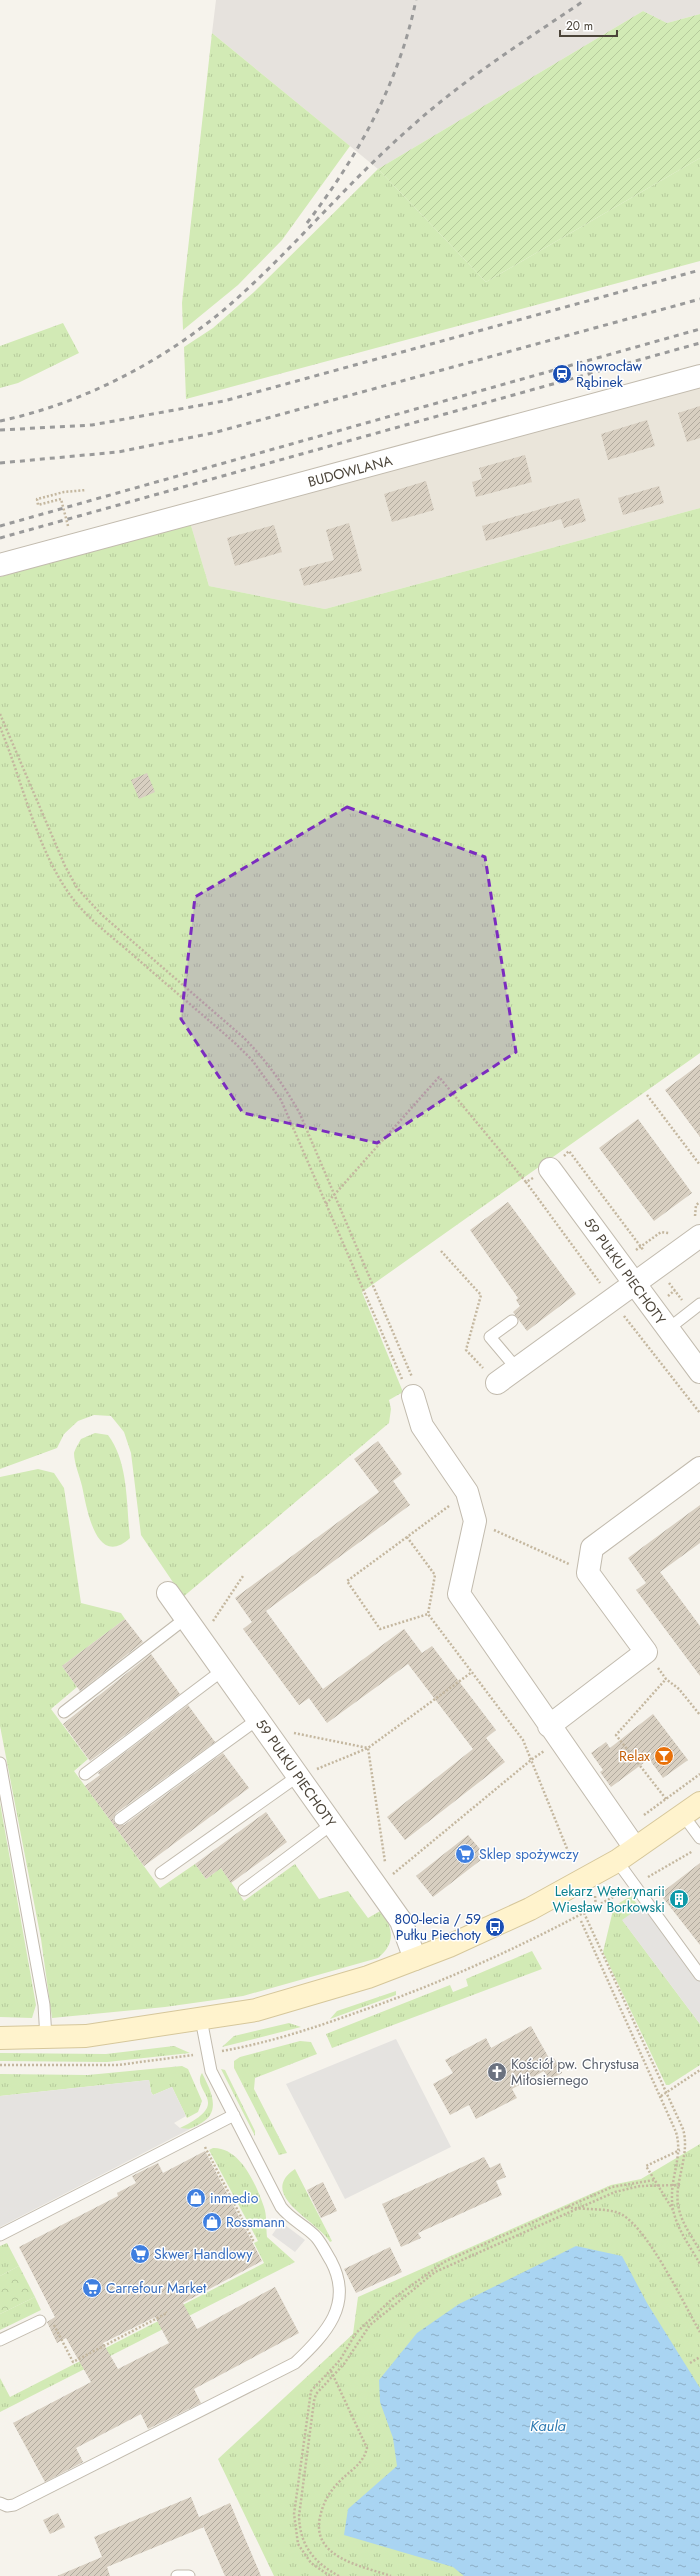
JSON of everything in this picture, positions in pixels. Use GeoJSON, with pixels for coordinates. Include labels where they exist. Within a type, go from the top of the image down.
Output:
{"type":"FeatureCollection","features":[{"type":"Feature","properties":{"kind":"street","name":"BUDOWLANA"},"geometry":{"type":"LineString","coordinates":[[0,566],[700,376]]}},
{"type":"Feature","properties":{"kind":"street","name":"59 PUŁKU PIECHOTY"},"geometry":{"type":"LineString","coordinates":[[550,1169],[700,1372]]}},
{"type":"Feature","properties":{"kind":"street"},"geometry":{"type":"LineString","coordinates":[[497,1383],[635,1284],[697,1229]]}},
{"type":"Feature","properties":{"kind":"street"},"geometry":{"type":"LineString","coordinates":[[413,1396],[422,1426],[467,1492],[475,1521],[459,1594],[554,1734],[635,1848]]}},
{"type":"Feature","properties":{"kind":"street"},"geometry":{"type":"LineString","coordinates":[[554,1734],[646,1652],[588,1573],[592,1548],[700,1468]]}},
{"type":"Feature","properties":{"kind":"street","name":"59 PUŁKU PIECHOTY"},"geometry":{"type":"LineString","coordinates":[[168,1592],[401,1921],[415,1959]]}},
{"type":"Feature","properties":{"kind":"street"},"geometry":{"type":"LineString","coordinates":[[0,2038],[46,2038],[92,2035],[256,2010],[305,1998],[450,1946],[523,1913],[617,1861],[692,1809]]}},
{"type":"Feature","properties":{"kind":"lane"},"geometry":{"type":"LineString","coordinates":[[668,1329],[700,1304]]}},
{"type":"Feature","properties":{"kind":"lane"},"geometry":{"type":"LineString","coordinates":[[512,1321],[490,1337],[517,1369]]}},
{"type":"Feature","properties":{"kind":"lane"},"geometry":{"type":"LineString","coordinates":[[64,1712],[186,1618]]}},
{"type":"Feature","properties":{"kind":"lane"},"geometry":{"type":"LineString","coordinates":[[85,1774],[223,1670]]}},
{"type":"Feature","properties":{"kind":"lane"},"geometry":{"type":"LineString","coordinates":[[120,1820],[258,1718]]}},
{"type":"Feature","properties":{"kind":"lane"},"geometry":{"type":"LineString","coordinates":[[0,1763],[44,2005],[46,2038]]}},
{"type":"Feature","properties":{"kind":"lane"},"geometry":{"type":"LineString","coordinates":[[161,1873],[298,1776]]}},
{"type":"Feature","properties":{"kind":"lane"},"geometry":{"type":"LineString","coordinates":[[692,1809],[700,1838]]}},
{"type":"Feature","properties":{"kind":"lane"},"geometry":{"type":"LineString","coordinates":[[244,1890],[332,1824]]}},
{"type":"Feature","properties":{"kind":"lane"},"geometry":{"type":"LineString","coordinates":[[617,1861],[700,1975]]}},
{"type":"Feature","properties":{"kind":"lane"},"geometry":{"type":"LineString","coordinates":[[0,2503],[7,2506],[14,2506],[295,2363],[317,2342],[331,2323],[339,2297],[338,2275],[316,2237],[289,2216],[281,2207],[212,2070],[201,2019]]}},
{"type":"Feature","properties":{"kind":"lane"},"geometry":{"type":"LineString","coordinates":[[0,2235],[234,2116]]}},
{"type":"Feature","properties":{"kind":"lane"},"geometry":{"type":"LineString","coordinates":[[0,2340],[40,2321]]}},
{"type":"Feature","properties":{"kind":"lane"},"geometry":{"type":"LineString","coordinates":[[177,2576],[190,2576]]}},
{"type":"Feature","properties":{"kind":"path"},"geometry":{"type":"LineString","coordinates":[[70,531],[61,499],[38,505],[37,499],[64,492],[86,490]]}},
{"type":"Feature","properties":{"kind":"path"},"geometry":{"type":"LineString","coordinates":[[0,714],[65,866],[77,888],[102,916],[243,1037],[260,1054],[278,1077],[296,1108],[416,1388],[413,1396],[407,1392],[281,1100],[252,1060],[96,924],[68,892],[56,871],[19,784],[15,763],[0,727]]}},
{"type":"Feature","properties":{"kind":"path"},"geometry":{"type":"LineString","coordinates":[[326,1204],[440,1077],[526,1182]]}},
{"type":"Feature","properties":{"kind":"path"},"geometry":{"type":"LineString","coordinates":[[648,1095],[700,1164]]}},
{"type":"Feature","properties":{"kind":"path"},"geometry":{"type":"LineString","coordinates":[[697,1229],[696,1205],[700,1202]]}},
{"type":"Feature","properties":{"kind":"path"},"geometry":{"type":"LineString","coordinates":[[596,1278],[661,1232],[674,1233]]}},
{"type":"Feature","properties":{"kind":"path"},"geometry":{"type":"LineString","coordinates":[[441,1251],[481,1295],[466,1350],[497,1383]]}},
{"type":"Feature","properties":{"kind":"path"},"geometry":{"type":"LineString","coordinates":[[428,1614],[380,1629],[347,1581],[407,1538],[467,1492]]}},
{"type":"Feature","properties":{"kind":"path"},"geometry":{"type":"LineString","coordinates":[[475,1521],[588,1573]]}},
{"type":"Feature","properties":{"kind":"path"},"geometry":{"type":"LineString","coordinates":[[407,1538],[435,1576],[428,1614],[523,1740],[572,1860]]}},
{"type":"Feature","properties":{"kind":"path"},"geometry":{"type":"LineString","coordinates":[[217,1628],[213,1621],[243,1576]]}},
{"type":"Feature","properties":{"kind":"path"},"geometry":{"type":"LineString","coordinates":[[646,1652],[666,1679],[680,1689],[700,1715]]}},
{"type":"Feature","properties":{"kind":"path"},"geometry":{"type":"LineString","coordinates":[[298,1776],[368,1748],[472,1672]]}},
{"type":"Feature","properties":{"kind":"path"},"geometry":{"type":"LineString","coordinates":[[666,1679],[616,1735],[666,1799]]}},
{"type":"Feature","properties":{"kind":"path"},"geometry":{"type":"LineString","coordinates":[[292,1733],[368,1748]]}},
{"type":"Feature","properties":{"kind":"path"},"geometry":{"type":"LineString","coordinates":[[388,1878],[531,1760],[554,1734]]}},
{"type":"Feature","properties":{"kind":"path"},"geometry":{"type":"LineString","coordinates":[[368,1748],[387,1870]]}},
{"type":"Feature","properties":{"kind":"path"},"geometry":{"type":"LineString","coordinates":[[623,1830],[700,1774]]}},
{"type":"Feature","properties":{"kind":"path"},"geometry":{"type":"LineString","coordinates":[[584,1913],[686,2139],[678,2209],[700,2251]]}},
{"type":"Feature","properties":{"kind":"path"},"geometry":{"type":"LineString","coordinates":[[581,1922],[676,2132],[680,2150],[674,2185],[673,2210]]}},
{"type":"Feature","properties":{"kind":"path"},"geometry":{"type":"LineString","coordinates":[[661,2096],[700,2070]]}},
{"type":"Feature","properties":{"kind":"path"},"geometry":{"type":"LineString","coordinates":[[205,2146],[253,2240],[251,2241]]}},
{"type":"Feature","properties":{"kind":"path"},"geometry":{"type":"LineString","coordinates":[[680,2150],[646,2166],[673,2210],[677,2223],[700,2264]]}},
{"type":"Feature","properties":{"kind":"path"},"geometry":{"type":"LineString","coordinates":[[330,2576],[312,2563],[298,2544],[294,2514],[308,2401],[311,2391],[331,2371],[356,2333],[391,2300],[432,2269],[612,2187],[654,2180]]}},
{"type":"Feature","properties":{"kind":"path"},"geometry":{"type":"LineString","coordinates":[[339,2576],[323,2566],[308,2551],[300,2531],[299,2516],[316,2394],[335,2376],[370,2325],[435,2272],[576,2208],[615,2192],[657,2185],[680,2185]]}},
{"type":"Feature","properties":{"kind":"path"},"geometry":{"type":"LineString","coordinates":[[567,2207],[618,2213],[636,2226],[650,2244],[700,2332]]}},
{"type":"Feature","properties":{"kind":"path"},"geometry":{"type":"LineString","coordinates":[[52,2322],[73,2362],[167,2313],[166,2312]]}},
{"type":"Feature","properties":{"kind":"path"},"geometry":{"type":"LineString","coordinates":[[690,2363],[700,2357]]}},
{"type":"Feature","properties":{"kind":"path"},"geometry":{"type":"LineString","coordinates":[[331,2371],[335,2376],[367,2448],[365,2456],[358,2466],[329,2492],[318,2526],[320,2536],[324,2545],[338,2557],[391,2576]]}},
{"type":"Feature","properties":{"kind":"highlighted area"},"geometry":{"type":"Polygon","coordinates":[[[347,807],[485,857],[516,1052],[377,1143],[243,1113],[181,1019],[195,897],[347,807]]]}},
{"type":"Feature","properties":{"kind":"shaded area"},"geometry":{"type":"Polygon","coordinates":[[[216,0],[700,0],[700,14],[667,23],[643,11],[378,169],[212,33],[216,0]]]}},
{"type":"Feature","properties":{"kind":"shaded area"},"geometry":{"type":"Polygon","coordinates":[[[700,382],[700,508],[325,609],[209,586],[190,522],[700,382]]]}},
{"type":"Feature","properties":{"kind":"shaded area"},"geometry":{"type":"Polygon","coordinates":[[[646,1903],[700,1975],[700,2024],[622,1920],[646,1903]]]}},
{"type":"Feature","properties":{"kind":"shaded area"},"geometry":{"type":"Polygon","coordinates":[[[396,2039],[451,2147],[345,2199],[286,2084],[396,2039]]]}},
{"type":"Feature","properties":{"kind":"shaded area"},"geometry":{"type":"Polygon","coordinates":[[[149,2080],[153,2095],[172,2087],[186,2116],[174,2123],[180,2128],[190,2129],[0,2227],[0,2096],[149,2080]]]}},
{"type":"Feature","properties":{"kind":"shaded area"},"geometry":{"type":"Polygon","coordinates":[[[281,2222],[305,2240],[295,2252],[272,2235],[281,2222]]]}},
{"type":"Feature","properties":{"kind":"green space"},"geometry":{"type":"Polygon","coordinates":[[[643,11],[667,23],[700,14],[700,158],[486,282],[378,169],[643,11]]]}},
{"type":"Feature","properties":{"kind":"green space"},"geometry":{"type":"Polygon","coordinates":[[[212,33],[350,146],[282,240],[238,285],[183,330],[182,303],[212,33]]]}},
{"type":"Feature","properties":{"kind":"green space"},"geometry":{"type":"Polygon","coordinates":[[[700,158],[700,261],[186,399],[184,347],[213,328],[254,292],[378,169],[486,282],[700,158]]]}},
{"type":"Feature","properties":{"kind":"green space"},"geometry":{"type":"Polygon","coordinates":[[[63,323],[79,353],[18,383],[0,388],[0,346],[63,323]]]}},
{"type":"Feature","properties":{"kind":"green space"},"geometry":{"type":"Polygon","coordinates":[[[700,508],[700,1053],[362,1292],[403,1392],[389,1400],[391,1409],[389,1423],[183,1597],[141,1535],[131,1453],[124,1432],[111,1416],[94,1415],[78,1421],[64,1434],[57,1448],[0,1469],[0,577],[190,522],[209,586],[325,609],[700,508]]]}},
{"type":"Feature","properties":{"kind":"green space"},"geometry":{"type":"Polygon","coordinates":[[[95,1433],[108,1435],[120,1458],[123,1471],[130,1538],[118,1546],[109,1546],[101,1541],[95,1532],[90,1521],[75,1461],[74,1453],[81,1439],[95,1433]]]}},
{"type":"Feature","properties":{"kind":"green space"},"geometry":{"type":"Polygon","coordinates":[[[38,1469],[54,1473],[64,1488],[81,1603],[121,1613],[125,1619],[62,1666],[77,1687],[51,1709],[88,1759],[74,1771],[160,1888],[195,1864],[206,1879],[221,1868],[244,1901],[295,1864],[319,1899],[348,1891],[368,1918],[382,1910],[388,1923],[391,1935],[388,1946],[378,1958],[243,1996],[165,2007],[52,2018],[41,1939],[0,1726],[0,1477],[38,1469]]]}},
{"type":"Feature","properties":{"kind":"green space"},"geometry":{"type":"Polygon","coordinates":[[[0,1803],[36,2005],[32,2018],[0,2017],[0,1803]]]}},
{"type":"Feature","properties":{"kind":"green space"},"geometry":{"type":"Polygon","coordinates":[[[631,1896],[640,1908],[623,1921],[700,2024],[700,2065],[669,2085],[666,2085],[603,1952],[614,1906],[631,1896]]]}},
{"type":"Feature","properties":{"kind":"green space"},"geometry":{"type":"Polygon","coordinates":[[[532,1951],[542,1969],[332,2048],[326,2034],[450,1985],[453,1992],[468,1986],[466,1979],[532,1951]]]}},
{"type":"Feature","properties":{"kind":"green space"},"geometry":{"type":"Polygon","coordinates":[[[396,1991],[396,1995],[330,2019],[337,2011],[396,1991]]]}},
{"type":"Feature","properties":{"kind":"green space"},"geometry":{"type":"Polygon","coordinates":[[[289,2023],[301,2027],[222,2047],[234,2036],[289,2023]]]}},
{"type":"Feature","properties":{"kind":"green space"},"geometry":{"type":"Polygon","coordinates":[[[300,2041],[311,2042],[317,2054],[255,2078],[254,2089],[287,2153],[279,2155],[234,2068],[234,2061],[240,2057],[300,2041]]]}},
{"type":"Feature","properties":{"kind":"green space"},"geometry":{"type":"Polygon","coordinates":[[[174,2046],[190,2053],[107,2062],[0,2061],[0,2053],[106,2054],[174,2046]]]}},
{"type":"Feature","properties":{"kind":"green space"},"geometry":{"type":"Polygon","coordinates":[[[182,2066],[188,2069],[202,2101],[198,2112],[187,2118],[172,2087],[153,2095],[149,2080],[0,2096],[0,2074],[88,2075],[182,2066]]]}},
{"type":"Feature","properties":{"kind":"green space"},"geometry":{"type":"Polygon","coordinates":[[[221,2069],[225,2070],[255,2131],[255,2136],[221,2069]]]}},
{"type":"Feature","properties":{"kind":"green space"},"geometry":{"type":"Polygon","coordinates":[[[202,2073],[209,2087],[213,2101],[213,2108],[206,2120],[198,2125],[187,2129],[180,2128],[196,2119],[205,2111],[208,2104],[207,2098],[201,2086],[200,2080],[202,2073]]]}},
{"type":"Feature","properties":{"kind":"green space","name":"Kaula"},"geometry":{"type":"Polygon","coordinates":[[[700,2144],[700,2576],[274,2576],[218,2459],[353,2334],[358,2297],[611,2185],[641,2179],[700,2144]]]}},
{"type":"Feature","properties":{"kind":"green space"},"geometry":{"type":"Polygon","coordinates":[[[213,2148],[223,2149],[239,2160],[246,2168],[265,2210],[267,2237],[295,2262],[0,2412],[0,2378],[10,2397],[172,2314],[171,2311],[264,2263],[254,2243],[258,2241],[209,2150],[213,2148]]]}},
{"type":"Feature","properties":{"kind":"green space"},"geometry":{"type":"Polygon","coordinates":[[[295,2169],[332,2241],[330,2242],[293,2207],[286,2198],[282,2188],[285,2179],[295,2169]]]}},
{"type":"Feature","properties":{"kind":"green space"},"geometry":{"type":"Polygon","coordinates":[[[7,2243],[19,2266],[0,2276],[0,2246],[7,2243]]]}},
{"type":"Feature","properties":{"kind":"green space"},"geometry":{"type":"Polygon","coordinates":[[[19,2266],[35,2297],[0,2314],[0,2276],[19,2266]]]}},
{"type":"Feature","properties":{"kind":"green space"},"geometry":{"type":"Polygon","coordinates":[[[35,2297],[41,2310],[0,2330],[0,2314],[35,2297]]]}},
{"type":"Feature","properties":{"kind":"water","name":"Kaula"},"geometry":{"type":"Polygon","coordinates":[[[576,2246],[622,2256],[647,2303],[700,2388],[700,2576],[464,2576],[453,2567],[344,2535],[348,2509],[397,2466],[393,2438],[380,2402],[379,2380],[417,2333],[459,2304],[576,2246]]]}},
{"type":"Feature","properties":{"kind":"building"},"geometry":{"type":"Polygon","coordinates":[[[700,406],[700,438],[687,442],[678,413],[700,406]]]}},
{"type":"Feature","properties":{"kind":"building"},"geometry":{"type":"Polygon","coordinates":[[[647,420],[655,446],[608,460],[601,434],[647,420]]]}},
{"type":"Feature","properties":{"kind":"building"},"geometry":{"type":"Polygon","coordinates":[[[525,455],[532,482],[476,497],[472,482],[482,479],[479,468],[525,455]]]}},
{"type":"Feature","properties":{"kind":"building"},"geometry":{"type":"Polygon","coordinates":[[[426,481],[434,510],[392,522],[384,494],[426,481]]]}},
{"type":"Feature","properties":{"kind":"building"},"geometry":{"type":"Polygon","coordinates":[[[659,486],[664,503],[623,515],[618,498],[659,486]]]}},
{"type":"Feature","properties":{"kind":"building"},"geometry":{"type":"Polygon","coordinates":[[[579,498],[586,521],[564,528],[561,519],[486,541],[482,526],[579,498]]]}},
{"type":"Feature","properties":{"kind":"building"},"geometry":{"type":"Polygon","coordinates":[[[349,523],[362,571],[304,586],[299,569],[334,560],[326,530],[349,523]]]}},
{"type":"Feature","properties":{"kind":"building"},"geometry":{"type":"Polygon","coordinates":[[[274,525],[282,552],[235,566],[227,538],[274,525]]]}},
{"type":"Feature","properties":{"kind":"building"},"geometry":{"type":"Polygon","coordinates":[[[147,773],[155,792],[139,799],[131,780],[147,773]]]}},
{"type":"Feature","properties":{"kind":"building"},"geometry":{"type":"Polygon","coordinates":[[[700,1064],[700,1137],[665,1090],[700,1064]]]}},
{"type":"Feature","properties":{"kind":"building"},"geometry":{"type":"Polygon","coordinates":[[[638,1119],[692,1193],[654,1221],[599,1148],[638,1119]]]}},
{"type":"Feature","properties":{"kind":"building"},"geometry":{"type":"Polygon","coordinates":[[[508,1202],[576,1294],[527,1331],[513,1312],[520,1306],[516,1300],[518,1298],[470,1230],[508,1202]]]}},
{"type":"Feature","properties":{"kind":"building"},"geometry":{"type":"Polygon","coordinates":[[[378,1441],[402,1474],[393,1481],[410,1505],[266,1611],[323,1689],[404,1629],[422,1653],[432,1646],[496,1730],[486,1738],[505,1762],[405,1840],[387,1817],[473,1749],[408,1664],[327,1723],[309,1698],[299,1705],[243,1629],[252,1622],[235,1598],[379,1492],[354,1459],[378,1441]]]}},
{"type":"Feature","properties":{"kind":"building"},"geometry":{"type":"Polygon","coordinates":[[[700,1505],[700,1543],[660,1572],[700,1626],[700,1676],[636,1590],[646,1583],[628,1558],[700,1505]]]}},
{"type":"Feature","properties":{"kind":"building"},"geometry":{"type":"Polygon","coordinates":[[[125,1619],[143,1642],[80,1691],[62,1666],[125,1619]]]}},
{"type":"Feature","properties":{"kind":"building"},"geometry":{"type":"Polygon","coordinates":[[[151,1654],[180,1694],[90,1761],[63,1724],[151,1654]]]}},
{"type":"Feature","properties":{"kind":"building"},"geometry":{"type":"Polygon","coordinates":[[[188,1705],[215,1742],[116,1813],[113,1819],[115,1823],[124,1825],[223,1753],[249,1788],[144,1866],[85,1786],[100,1775],[98,1773],[188,1705]]]}},
{"type":"Feature","properties":{"kind":"building"},"geometry":{"type":"Polygon","coordinates":[[[653,1714],[688,1760],[663,1778],[649,1759],[611,1787],[600,1772],[603,1770],[591,1753],[606,1742],[610,1748],[653,1714]]]}},
{"type":"Feature","properties":{"kind":"building"},"geometry":{"type":"Polygon","coordinates":[[[266,1812],[287,1842],[231,1883],[221,1868],[206,1879],[195,1864],[266,1812]]]}},
{"type":"Feature","properties":{"kind":"building"},"geometry":{"type":"Polygon","coordinates":[[[468,1835],[486,1856],[433,1897],[416,1876],[468,1835]]]}},
{"type":"Feature","properties":{"kind":"building"},"geometry":{"type":"Polygon","coordinates":[[[700,1863],[700,1945],[660,1894],[700,1863]]]}},
{"type":"Feature","properties":{"kind":"building","name":"Kościół pw. Chrystusa Miłosiernego"},"geometry":{"type":"Polygon","coordinates":[[[531,2026],[550,2060],[554,2058],[562,2073],[549,2080],[544,2071],[512,2089],[517,2098],[476,2119],[469,2105],[450,2115],[433,2084],[453,2073],[445,2060],[486,2038],[491,2048],[531,2026]]]}},
{"type":"Feature","properties":{"kind":"building"},"geometry":{"type":"Polygon","coordinates":[[[205,2151],[262,2261],[183,2303],[197,2329],[275,2287],[299,2333],[194,2389],[201,2403],[148,2429],[141,2414],[76,2448],[83,2462],[45,2482],[13,2423],[91,2382],[66,2338],[57,2343],[47,2322],[55,2317],[19,2247],[118,2196],[117,2193],[136,2183],[132,2176],[158,2163],[163,2173],[205,2151]],[[155,2317],[103,2343],[118,2369],[169,2343],[155,2317]]]}},
{"type":"Feature","properties":{"kind":"building"},"geometry":{"type":"Polygon","coordinates":[[[484,2157],[490,2168],[500,2163],[506,2177],[496,2181],[502,2195],[418,2233],[421,2238],[401,2247],[382,2204],[484,2157]]]}},
{"type":"Feature","properties":{"kind":"building"},"geometry":{"type":"Polygon","coordinates":[[[323,2182],[337,2211],[321,2218],[307,2190],[323,2182]]]}},
{"type":"Feature","properties":{"kind":"building"},"geometry":{"type":"Polygon","coordinates":[[[390,2247],[402,2272],[356,2293],[344,2269],[390,2247]]]}},
{"type":"Feature","properties":{"kind":"building"},"geometry":{"type":"Polygon","coordinates":[[[191,2497],[199,2517],[230,2503],[261,2576],[225,2576],[204,2527],[107,2567],[110,2576],[57,2576],[102,2557],[94,2537],[191,2497]]]}},
{"type":"Feature","properties":{"kind":"building"},"geometry":{"type":"Polygon","coordinates":[[[58,2513],[65,2527],[50,2534],[43,2520],[58,2513]]]}},
{"type":"Feature","properties":{"kind":"railway"},"geometry":{"type":"LineString","coordinates":[[307,223],[343,172],[374,118],[399,60],[409,31],[416,0]]}},
{"type":"Feature","properties":{"kind":"railway"},"geometry":{"type":"LineString","coordinates":[[0,421],[63,403],[124,376],[153,360],[208,323],[256,281],[365,170],[431,109],[496,60],[585,0]]}},
{"type":"Feature","properties":{"kind":"railway"},"geometry":{"type":"LineString","coordinates":[[0,430],[92,425],[224,401],[700,270]]}},
{"type":"Feature","properties":{"kind":"railway"},"geometry":{"type":"LineString","coordinates":[[0,463],[118,452],[213,433],[700,299]]}},
{"type":"Feature","properties":{"kind":"railway"},"geometry":{"type":"LineString","coordinates":[[0,526],[700,329]]}},
{"type":"Feature","properties":{"kind":"railway"},"geometry":{"type":"LineString","coordinates":[[0,538],[700,343]]}},
{"type":"Feature","properties":{"kind":"place","name":"Inowrocław Rąbinek"},"geometry":{"type":"Point","coordinates":[562,374]}},
{"type":"Feature","properties":{"kind":"place","name":"Relax"},"geometry":{"type":"Point","coordinates":[664,1756]}},
{"type":"Feature","properties":{"kind":"place","name":"Sklep spożywczy"},"geometry":{"type":"Point","coordinates":[465,1854]}},
{"type":"Feature","properties":{"kind":"place","name":"Lekarz Weterynarii Wiesław Borkowski"},"geometry":{"type":"Point","coordinates":[679,1899]}},
{"type":"Feature","properties":{"kind":"place","name":"800-lecia / 59 Pułku Piechoty"},"geometry":{"type":"Point","coordinates":[495,1927]}},
{"type":"Feature","properties":{"kind":"place","name":"Kościół pw. Chrystusa Miłosiernego"},"geometry":{"type":"Point","coordinates":[497,2072]}},
{"type":"Feature","properties":{"kind":"place","name":"inmedio"},"geometry":{"type":"Point","coordinates":[196,2198]}},
{"type":"Feature","properties":{"kind":"place","name":"Rossmann"},"geometry":{"type":"Point","coordinates":[212,2222]}},
{"type":"Feature","properties":{"kind":"place","name":"Skwer Handlowy"},"geometry":{"type":"Point","coordinates":[140,2254]}},
{"type":"Feature","properties":{"kind":"place","name":"Carrefour Market"},"geometry":{"type":"Point","coordinates":[92,2288]}}]}
